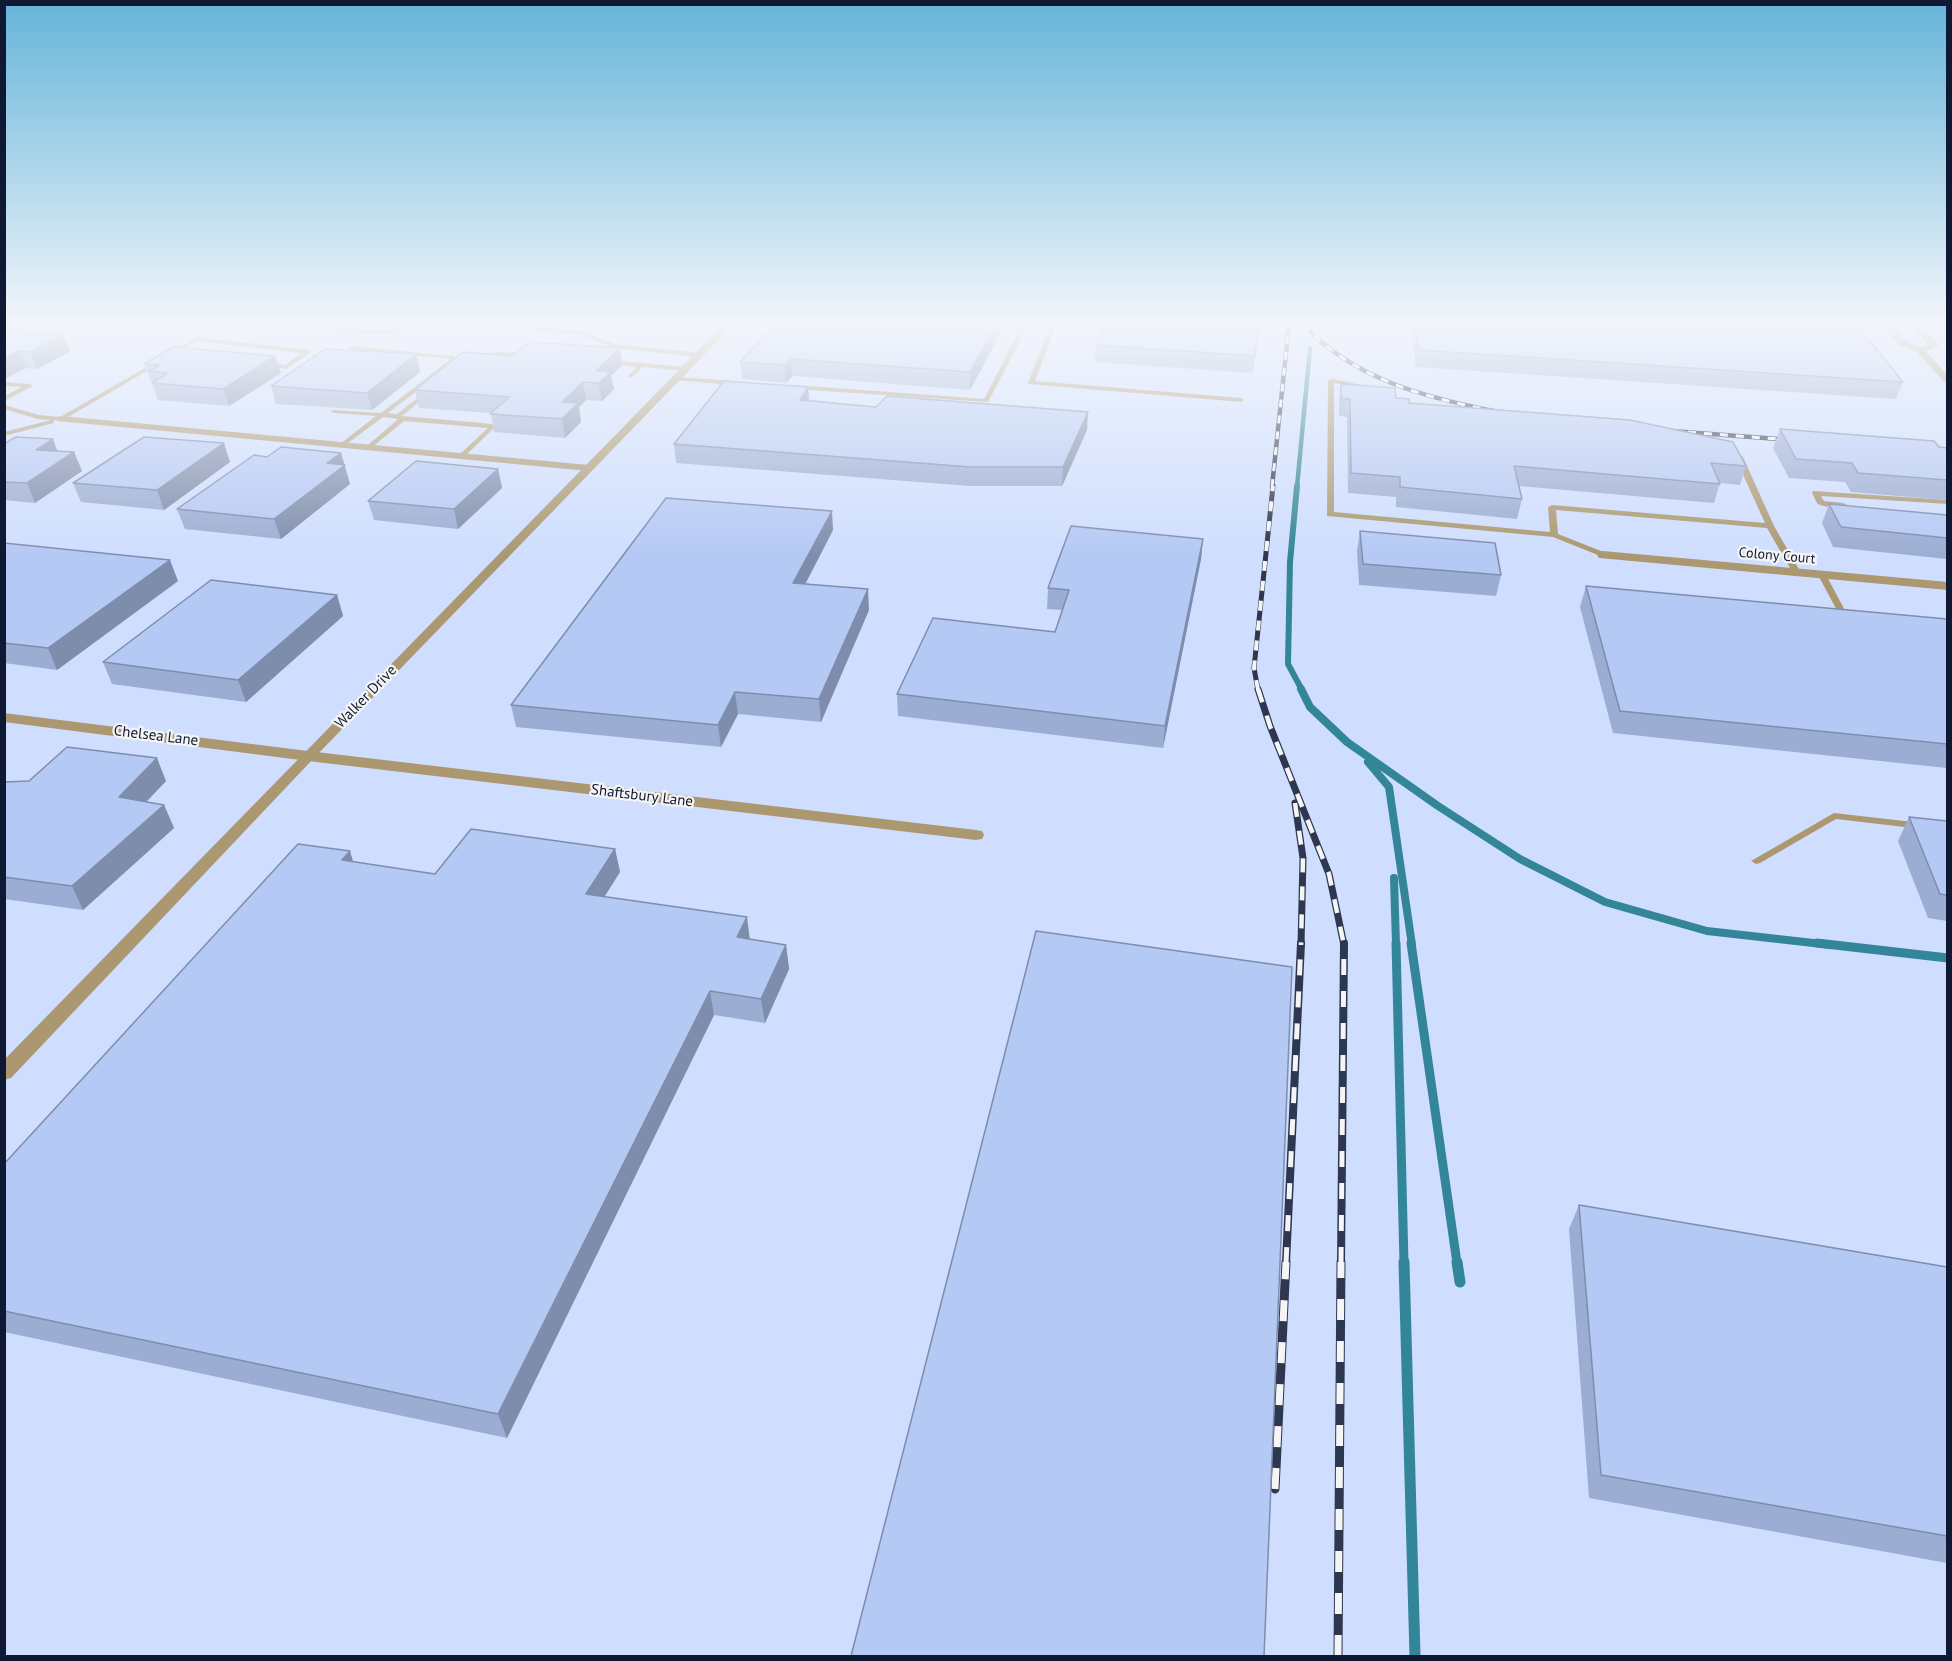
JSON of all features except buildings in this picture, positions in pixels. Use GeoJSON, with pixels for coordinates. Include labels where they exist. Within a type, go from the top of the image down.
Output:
{"type":"FeatureCollection","features":[{"type":"Feature","properties":{"kind":"street","name":"Walker Drive"},"geometry":{"type":"LineString","coordinates":[[4,1073],[308,756],[653,402]]}},
{"type":"Feature","properties":{"kind":"street"},"geometry":{"type":"LineString","coordinates":[[61,419],[589,468]]}},
{"type":"Feature","properties":{"kind":"street","name":"Colony Court"},"geometry":{"type":"LineString","coordinates":[[1603,555],[1947,586]]}},
{"type":"Feature","properties":{"kind":"street","name":"Chelsea Lane"},"geometry":{"type":"LineString","coordinates":[[4,717],[308,756]]}},
{"type":"Feature","properties":{"kind":"street","name":"Shaftsbury Lane"},"geometry":{"type":"LineString","coordinates":[[308,756],[976,835]]}},
{"type":"Feature","properties":{"kind":"lane"},"geometry":{"type":"LineString","coordinates":[[4,434],[61,419],[91,402]]}},
{"type":"Feature","properties":{"kind":"lane"},"geometry":{"type":"LineString","coordinates":[[342,445],[399,402]]}},
{"type":"Feature","properties":{"kind":"lane"},"geometry":{"type":"LineString","coordinates":[[369,447],[418,402]]}},
{"type":"Feature","properties":{"kind":"lane"},"geometry":{"type":"LineString","coordinates":[[1331,402],[1330,514],[1554,535],[1603,555]]}},
{"type":"Feature","properties":{"kind":"lane"},"geometry":{"type":"LineString","coordinates":[[4,406],[38,417],[61,419]]}},
{"type":"Feature","properties":{"kind":"lane"},"geometry":{"type":"LineString","coordinates":[[334,411],[493,426],[463,456]]}},
{"type":"Feature","properties":{"kind":"lane"},"geometry":{"type":"LineString","coordinates":[[1737,452],[1770,526],[1797,573]]}},
{"type":"Feature","properties":{"kind":"lane"},"geometry":{"type":"LineString","coordinates":[[1856,506],[1821,503],[1816,493],[1947,502]]}},
{"type":"Feature","properties":{"kind":"lane"},"geometry":{"type":"LineString","coordinates":[[1554,535],[1552,507],[1770,526]]}},
{"type":"Feature","properties":{"kind":"lane"},"geometry":{"type":"LineString","coordinates":[[1822,575],[1844,616]]}},
{"type":"Feature","properties":{"kind":"lane"},"geometry":{"type":"LineString","coordinates":[[1832,615],[1856,617]]}},
{"type":"Feature","properties":{"kind":"lane"},"geometry":{"type":"LineString","coordinates":[[1756,861],[1834,816],[1947,829]]}},
{"type":"Feature","properties":{"kind":"shaded area"},"geometry":{"type":"Polygon","coordinates":[[[5,402],[1947,402],[1947,1656],[5,1656],[5,402]]]}},
{"type":"Feature","properties":{"kind":"waterway"},"geometry":{"type":"LineString","coordinates":[[1297,487],[1305,402]]}},
{"type":"Feature","properties":{"kind":"waterway"},"geometry":{"type":"LineString","coordinates":[[1297,486],[1290,562],[1288,664],[1302,690]]}},
{"type":"Feature","properties":{"kind":"waterway"},"geometry":{"type":"LineString","coordinates":[[1301,689],[1310,707],[1347,742],[1438,806],[1520,859],[1605,902],[1707,931],[1831,945]]}},
{"type":"Feature","properties":{"kind":"waterway"},"geometry":{"type":"LineString","coordinates":[[1368,762],[1389,787],[1412,945]]}},
{"type":"Feature","properties":{"kind":"waterway"},"geometry":{"type":"LineString","coordinates":[[1394,878],[1396,945]]}},
{"type":"Feature","properties":{"kind":"waterway"},"geometry":{"type":"LineString","coordinates":[[1396,943],[1404,1263]]}},
{"type":"Feature","properties":{"kind":"waterway"},"geometry":{"type":"LineString","coordinates":[[1411,943],[1457,1263]]}},
{"type":"Feature","properties":{"kind":"waterway"},"geometry":{"type":"LineString","coordinates":[[1817,943],[1948,958]]}},
{"type":"Feature","properties":{"kind":"waterway"},"geometry":{"type":"LineString","coordinates":[[1404,1262],[1415,1656]]}},
{"type":"Feature","properties":{"kind":"waterway"},"geometry":{"type":"LineString","coordinates":[[1457,1262],[1460,1282]]}},
{"type":"Feature","properties":{"kind":"railway"},"geometry":{"type":"LineString","coordinates":[[1272,487],[1281,402]]}},
{"type":"Feature","properties":{"kind":"railway"},"geometry":{"type":"LineString","coordinates":[[1452,402],[1499,412]]}},
{"type":"Feature","properties":{"kind":"railway"},"geometry":{"type":"LineString","coordinates":[[1672,431],[1791,440]]}},
{"type":"Feature","properties":{"kind":"railway"},"geometry":{"type":"LineString","coordinates":[[1258,690],[1254,668],[1273,486]]}},
{"type":"Feature","properties":{"kind":"railway"},"geometry":{"type":"LineString","coordinates":[[1258,689],[1270,726],[1329,874],[1344,945]]}},
{"type":"Feature","properties":{"kind":"railway"},"geometry":{"type":"LineString","coordinates":[[1295,803],[1303,858],[1301,945]]}},
{"type":"Feature","properties":{"kind":"railway"},"geometry":{"type":"LineString","coordinates":[[1286,1263],[1301,943]]}},
{"type":"Feature","properties":{"kind":"railway"},"geometry":{"type":"LineString","coordinates":[[1341,1263],[1344,945]]}},
{"type":"Feature","properties":{"kind":"railway"},"geometry":{"type":"LineString","coordinates":[[1275,1489],[1286,1262]]}},
{"type":"Feature","properties":{"kind":"railway"},"geometry":{"type":"LineString","coordinates":[[1338,1656],[1341,1262]]}}]}
